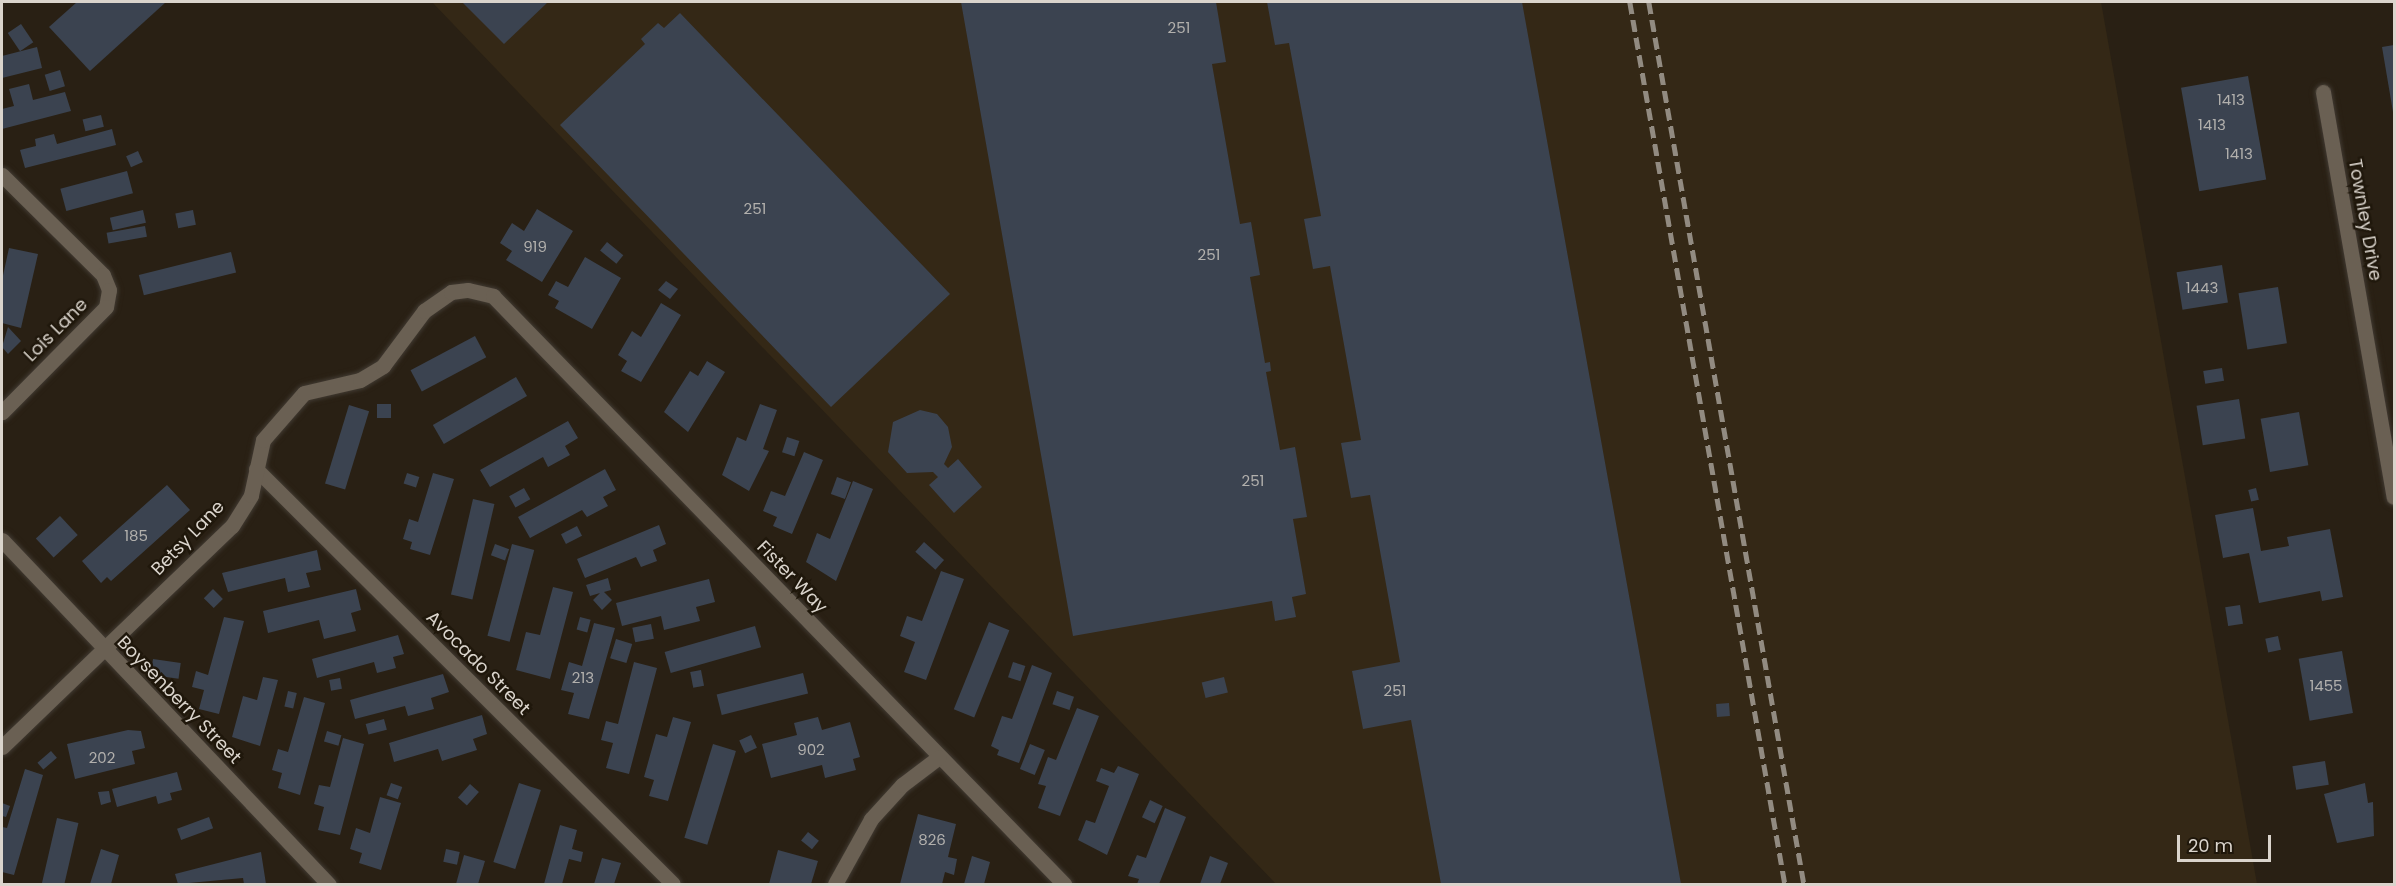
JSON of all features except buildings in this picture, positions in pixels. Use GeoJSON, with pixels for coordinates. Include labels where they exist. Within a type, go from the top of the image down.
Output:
{"type":"FeatureCollection","features":[{"type":"Feature","properties":{"kind":"street","name":"Townley Drive"},"geometry":{"type":"LineString","coordinates":[[2323,92],[2394,497]]}},
{"type":"Feature","properties":{"kind":"street","name":"Lois Lane"},"geometry":{"type":"LineString","coordinates":[[2,175],[95,267],[109,290],[105,307],[2,412]]}},
{"type":"Feature","properties":{"kind":"street","name":"Betsy Lane"},"geometry":{"type":"LineString","coordinates":[[2,747],[232,526],[251,495],[262,440],[304,393],[360,380],[383,366],[424,311],[452,292],[493,296]]}},
{"type":"Feature","properties":{"kind":"street","name":"Fister Way"},"geometry":{"type":"LineString","coordinates":[[493,296],[1064,885]]}},
{"type":"Feature","properties":{"kind":"street","name":"Avocado Street"},"geometry":{"type":"LineString","coordinates":[[256,469],[673,885]]}},
{"type":"Feature","properties":{"kind":"street","name":"Boysenberry Street"},"geometry":{"type":"LineString","coordinates":[[2,540],[329,885]]}},
{"type":"Feature","properties":{"kind":"street"},"geometry":{"type":"LineString","coordinates":[[835,885],[871,819],[902,785],[939,758]]}},
{"type":"Feature","properties":{"kind":"shaded area"},"geometry":{"type":"Polygon","coordinates":[[[432,2],[2101,2],[2257,884],[1276,884],[432,2]]]}},
{"type":"Feature","properties":{"kind":"railway"},"geometry":{"type":"LineString","coordinates":[[1630,2],[1785,884]]}},
{"type":"Feature","properties":{"kind":"railway"},"geometry":{"type":"LineString","coordinates":[[1649,2],[1804,884]]}}]}
